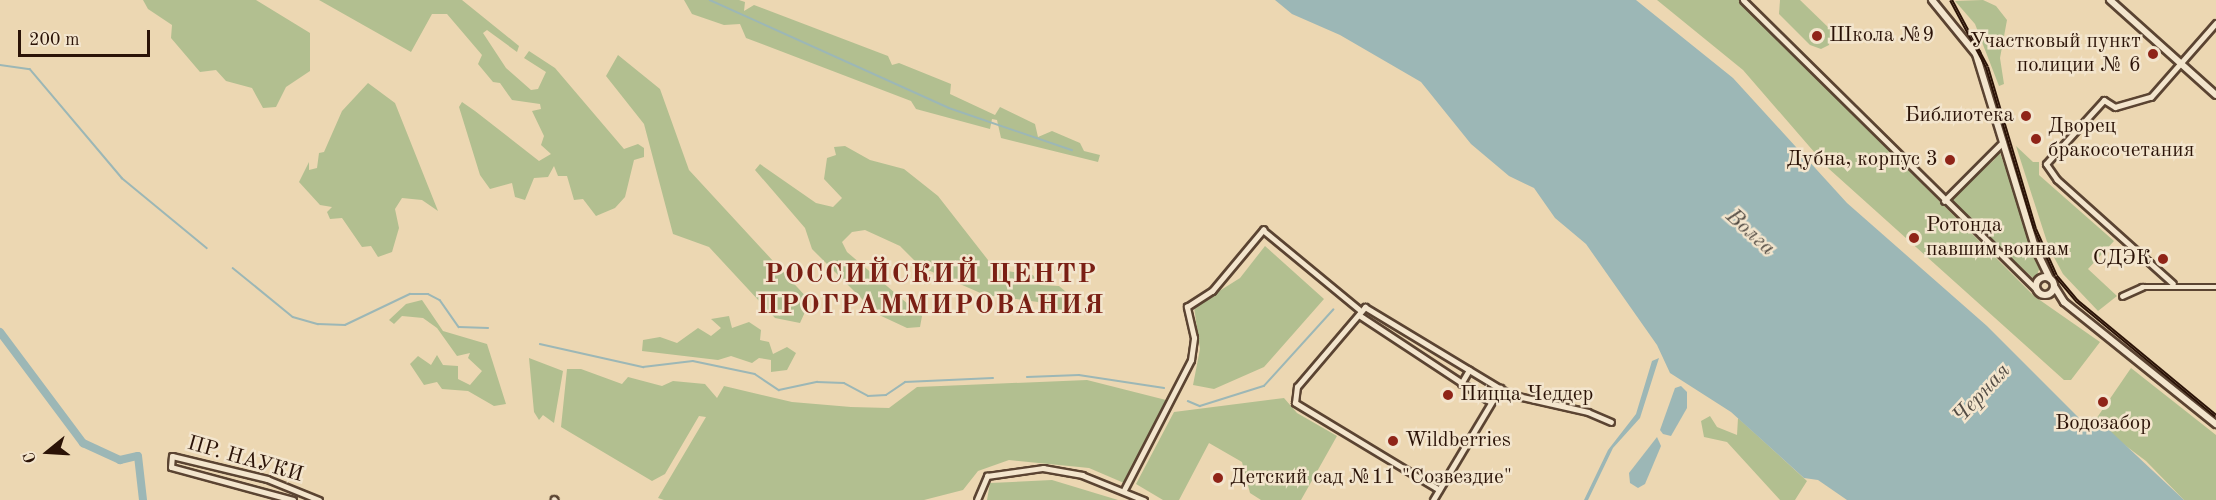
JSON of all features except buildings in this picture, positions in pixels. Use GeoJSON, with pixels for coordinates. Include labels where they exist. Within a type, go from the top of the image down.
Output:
{"type":"FeatureCollection","features":[{"type":"Feature","properties":{"kind":"main road"},"geometry":{"type":"LineString","coordinates":[[1932,0],[1971,46],[1983,73],[2042,267],[2064,302]]}},
{"type":"Feature","properties":{"kind":"main road"},"geometry":{"type":"LineString","coordinates":[[2110,0],[2216,95]]}},
{"type":"Feature","properties":{"kind":"main road"},"geometry":{"type":"LineString","coordinates":[[2042,267],[2038,291],[2064,302],[2216,424]]}},
{"type":"Feature","properties":{"kind":"main road"},"geometry":{"type":"LineString","coordinates":[[2038,281],[2050,279]]}},
{"type":"Feature","properties":{"kind":"main road"},"geometry":{"type":"LineString","coordinates":[[2045,295],[2054,286]]}},
{"type":"Feature","properties":{"kind":"street"},"geometry":{"type":"LineString","coordinates":[[1743,0],[2027,284],[2038,291]]}},
{"type":"Feature","properties":{"kind":"street"},"geometry":{"type":"LineString","coordinates":[[2173,284],[2057,180],[2046,164],[2104,100],[2115,107],[2142,103],[2216,23]]}},
{"type":"Feature","properties":{"kind":"street"},"geometry":{"type":"LineString","coordinates":[[1944,201],[2003,142]]}},
{"type":"Feature","properties":{"kind":"street"},"geometry":{"type":"LineString","coordinates":[[1124,490],[1191,360],[1194,338],[1187,308],[1212,291],[1263,230],[1359,312],[1461,384],[1491,402]]}},
{"type":"Feature","properties":{"kind":"street"},"geometry":{"type":"LineString","coordinates":[[2027,284],[2038,281]]}},
{"type":"Feature","properties":{"kind":"street"},"geometry":{"type":"LineString","coordinates":[[2122,296],[2142,287],[2173,284],[2216,287]]}},
{"type":"Feature","properties":{"kind":"street"},"geometry":{"type":"LineString","coordinates":[[1439,490],[1295,403],[1297,387],[1365,307],[1500,388],[1611,422]]}},
{"type":"Feature","properties":{"kind":"street"},"geometry":{"type":"LineString","coordinates":[[1461,384],[1469,370]]}},
{"type":"Feature","properties":{"kind":"street"},"geometry":{"type":"LineString","coordinates":[[1433,500],[1500,388]]}},
{"type":"Feature","properties":{"kind":"street","name":"ПР. НАУКИ"},"geometry":{"type":"LineString","coordinates":[[293,500],[171,467],[172,456],[267,479],[320,500]]}},
{"type":"Feature","properties":{"kind":"street"},"geometry":{"type":"LineString","coordinates":[[977,500],[987,476],[1043,468],[1082,475],[1144,500]]}},
{"type":"Feature","properties":{"kind":"green space"},"geometry":{"type":"Polygon","coordinates":[[[143,0],[256,0],[310,33],[310,71],[286,87],[276,107],[263,108],[252,88],[226,81],[216,70],[200,72],[171,38],[172,25],[148,9],[143,0]]]}},
{"type":"Feature","properties":{"kind":"green space"},"geometry":{"type":"Polygon","coordinates":[[[319,0],[462,0],[519,46],[517,52],[487,30],[483,33],[506,68],[531,90],[538,89],[546,72],[524,58],[529,51],[555,68],[624,149],[638,144],[644,148],[644,157],[634,160],[625,197],[615,208],[596,216],[583,199],[574,200],[567,176],[558,176],[554,166],[548,177],[534,178],[525,200],[515,197],[512,183],[490,189],[480,175],[459,107],[462,102],[539,161],[551,154],[541,145],[544,136],[532,111],[541,109],[540,104],[512,100],[500,83],[493,82],[478,64],[482,55],[447,14],[432,14],[411,52],[319,0]]]}},
{"type":"Feature","properties":{"kind":"green space"},"geometry":{"type":"Polygon","coordinates":[[[684,0],[739,0],[745,2],[744,11],[754,5],[888,56],[892,65],[899,63],[951,84],[950,94],[995,115],[1000,107],[1035,124],[1038,137],[1052,131],[1080,143],[1084,151],[1100,155],[1098,162],[1001,138],[997,120],[992,119],[990,129],[916,109],[911,101],[746,38],[740,24],[724,25],[692,14],[684,0]]]}},
{"type":"Feature","properties":{"kind":"green space"},"geometry":{"type":"Polygon","coordinates":[[[1657,0],[1739,0],[2034,296],[2100,342],[2071,380],[2064,380],[1828,168],[1743,70],[1657,0]]]}},
{"type":"Feature","properties":{"kind":"green space"},"geometry":{"type":"Polygon","coordinates":[[[1780,0],[1800,0],[1831,30],[1829,45],[1821,49],[1810,45],[1779,14],[1780,0]]]}},
{"type":"Feature","properties":{"kind":"green space"},"geometry":{"type":"Polygon","coordinates":[[[1983,0],[1996,6],[2007,20],[2000,58],[2004,84],[1999,86],[1975,24],[1955,1],[1983,0]]]}},
{"type":"Feature","properties":{"kind":"green space"},"geometry":{"type":"Polygon","coordinates":[[[618,55],[660,89],[689,170],[810,301],[800,323],[775,318],[709,247],[673,234],[644,124],[606,76],[618,55]]]}},
{"type":"Feature","properties":{"kind":"green space"},"geometry":{"type":"Polygon","coordinates":[[[368,83],[395,103],[438,211],[422,200],[402,198],[395,209],[399,228],[392,252],[378,257],[371,246],[362,247],[342,218],[330,219],[327,212],[332,207],[320,205],[299,182],[309,162],[309,170],[317,168],[319,153],[324,152],[342,111],[368,83]]]}},
{"type":"Feature","properties":{"kind":"green space"},"geometry":{"type":"Polygon","coordinates":[[[845,146],[870,160],[904,169],[938,196],[995,269],[1033,275],[1040,285],[1059,286],[1072,297],[1072,308],[1050,313],[1038,302],[985,295],[921,267],[900,246],[865,230],[852,232],[842,242],[847,252],[922,316],[920,327],[907,328],[877,314],[812,249],[805,228],[755,170],[760,164],[816,203],[833,207],[842,198],[824,179],[827,158],[836,155],[834,147],[845,146]]]}},
{"type":"Feature","properties":{"kind":"green space"},"geometry":{"type":"Polygon","coordinates":[[[2016,146],[2033,162],[2039,162],[2039,175],[2114,241],[2088,269],[2117,296],[2098,311],[2063,274],[2049,248],[2016,146]]]}},
{"type":"Feature","properties":{"kind":"green space"},"geometry":{"type":"Polygon","coordinates":[[[1999,150],[2040,267],[2035,280],[1953,205],[1951,198],[1994,160],[1999,150]]]}},
{"type":"Feature","properties":{"kind":"green space"},"geometry":{"type":"Polygon","coordinates":[[[1265,246],[1324,299],[1264,367],[1214,389],[1193,385],[1200,349],[1194,307],[1240,278],[1265,246]]]}},
{"type":"Feature","properties":{"kind":"green space"},"geometry":{"type":"Polygon","coordinates":[[[422,300],[443,331],[487,344],[506,404],[494,406],[468,391],[442,389],[437,382],[424,385],[410,364],[418,356],[431,365],[437,355],[443,365],[458,366],[458,379],[470,385],[482,371],[468,358],[470,353],[457,356],[437,328],[423,318],[402,316],[394,324],[389,320],[406,304],[422,300]]]}},
{"type":"Feature","properties":{"kind":"green space"},"geometry":{"type":"Polygon","coordinates":[[[729,316],[732,328],[749,322],[761,330],[760,340],[769,342],[773,354],[787,347],[796,353],[787,370],[771,372],[771,360],[759,358],[752,363],[731,356],[718,360],[642,351],[643,340],[660,337],[677,343],[698,328],[711,336],[721,328],[711,319],[729,316]]]}},
{"type":"Feature","properties":{"kind":"green space"},"geometry":{"type":"Polygon","coordinates":[[[529,358],[563,371],[554,423],[543,415],[539,420],[534,412],[529,358]]]}},
{"type":"Feature","properties":{"kind":"green space"},"geometry":{"type":"Polygon","coordinates":[[[2131,368],[2216,435],[2216,500],[2184,500],[2146,461],[2094,422],[2131,368]]]}},
{"type":"Feature","properties":{"kind":"green space"},"geometry":{"type":"Polygon","coordinates":[[[567,369],[581,369],[622,384],[628,377],[662,386],[673,381],[705,384],[717,398],[724,386],[792,402],[851,407],[889,408],[917,387],[1087,380],[1166,400],[1124,483],[1089,468],[1009,460],[978,471],[963,490],[924,500],[664,500],[658,498],[706,417],[699,416],[665,474],[652,481],[561,427],[567,369]]]}},
{"type":"Feature","properties":{"kind":"green space"},"geometry":{"type":"Polygon","coordinates":[[[1284,398],[1297,413],[1337,436],[1301,500],[1261,500],[1250,493],[1242,462],[1209,443],[1179,500],[1163,500],[1136,484],[1174,412],[1284,398]]]}},
{"type":"Feature","properties":{"kind":"green space"},"geometry":{"type":"Polygon","coordinates":[[[1710,416],[1717,427],[1737,435],[1738,418],[1807,481],[1795,500],[1780,500],[1727,442],[1704,437],[1701,421],[1710,416]]]}},
{"type":"Feature","properties":{"kind":"green space"},"geometry":{"type":"Polygon","coordinates":[[[1052,480],[1118,500],[987,500],[990,483],[1052,480]]]}},
{"type":"Feature","properties":{"kind":"water"},"geometry":{"type":"Polygon","coordinates":[[[1275,0],[1636,0],[1733,78],[1847,203],[1987,326],[2082,421],[2105,426],[2184,500],[1847,500],[1818,480],[1804,478],[1731,412],[1670,373],[1657,345],[1586,244],[1555,218],[1534,188],[1509,176],[1471,144],[1421,82],[1340,35],[1292,14],[1275,0]]]}},
{"type":"Feature","properties":{"kind":"water"},"geometry":{"type":"Polygon","coordinates":[[[1659,358],[1640,418],[1613,448],[1588,500],[1584,500],[1608,450],[1636,414],[1652,361],[1659,358]]]}},
{"type":"Feature","properties":{"kind":"water"},"geometry":{"type":"Polygon","coordinates":[[[1681,386],[1687,392],[1687,408],[1671,436],[1663,434],[1660,430],[1675,388],[1681,386]]]}},
{"type":"Feature","properties":{"kind":"water"},"geometry":{"type":"Polygon","coordinates":[[[1657,437],[1661,446],[1645,484],[1638,488],[1630,483],[1629,473],[1657,437]]]}},
{"type":"Feature","properties":{"kind":"waterway"},"geometry":{"type":"LineString","coordinates":[[710,0],[949,108],[1072,150]]}},
{"type":"Feature","properties":{"kind":"waterway"},"geometry":{"type":"LineString","coordinates":[[0,65],[30,69],[122,178],[207,248]]}},
{"type":"Feature","properties":{"kind":"waterway"},"geometry":{"type":"LineString","coordinates":[[233,268],[293,317],[318,324],[345,325],[410,294],[428,294],[440,300],[459,327],[488,328]]}},
{"type":"Feature","properties":{"kind":"waterway"},"geometry":{"type":"LineString","coordinates":[[1188,401],[1200,406],[1264,386],[1333,310]]}},
{"type":"Feature","properties":{"kind":"waterway"},"geometry":{"type":"LineString","coordinates":[[0,332],[83,443],[120,460],[138,456],[143,500]]}},
{"type":"Feature","properties":{"kind":"waterway"},"geometry":{"type":"LineString","coordinates":[[540,344],[643,367],[693,361],[755,374],[779,390],[817,382],[844,383],[868,396],[886,395],[905,382],[993,378]]}},
{"type":"Feature","properties":{"kind":"waterway"},"geometry":{"type":"LineString","coordinates":[[1027,377],[1079,375],[1164,388]]}},
{"type":"Feature","properties":{"kind":"railway"},"geometry":{"type":"LineString","coordinates":[[1951,0],[1987,67],[2035,229],[2056,276],[2077,301],[2216,416]]}},
{"type":"Feature","properties":{"kind":"place","name":"Школа №9"},"geometry":{"type":"Point","coordinates":[1817,36]}},
{"type":"Feature","properties":{"kind":"place","name":"Участковый пункт полиции № 6"},"geometry":{"type":"Point","coordinates":[2153,54]}},
{"type":"Feature","properties":{"kind":"place","name":"Библиотека"},"geometry":{"type":"Point","coordinates":[2026,116]}},
{"type":"Feature","properties":{"kind":"place","name":"Дворец бракосочетания"},"geometry":{"type":"Point","coordinates":[2036,139]}},
{"type":"Feature","properties":{"kind":"place","name":"Дубна, корпус 3"},"geometry":{"type":"Point","coordinates":[1950,160]}},
{"type":"Feature","properties":{"kind":"place","name":"Ротонда павшим воинам"},"geometry":{"type":"Point","coordinates":[1914,238]}},
{"type":"Feature","properties":{"kind":"place","name":"СДЭК"},"geometry":{"type":"Point","coordinates":[2163,259]}},
{"type":"Feature","properties":{"kind":"place","name":"Пицца Чеддер"},"geometry":{"type":"Point","coordinates":[1448,395]}},
{"type":"Feature","properties":{"kind":"place","name":"Водозабор"},"geometry":{"type":"Point","coordinates":[2103,402]}},
{"type":"Feature","properties":{"kind":"place","name":"Wildberries"},"geometry":{"type":"Point","coordinates":[1393,441]}},
{"type":"Feature","properties":{"kind":"place","name":"Детский сад №11 \"Созвездие\""},"geometry":{"type":"Point","coordinates":[1218,478]}},
{"type":"Feature","properties":{"kind":"district","name":"РОССИЙСКИЙ ЦЕНТР ПРОГРАММИРОВАНИЯ"},"geometry":{"type":"Point","coordinates":[931,290]}},
{"type":"Feature","properties":{"kind":"water label","name":"Волга"},"geometry":{"type":"Point","coordinates":[1750,233]}},
{"type":"Feature","properties":{"kind":"water label","name":"Черная"},"geometry":{"type":"Point","coordinates":[1982,394]}}]}
